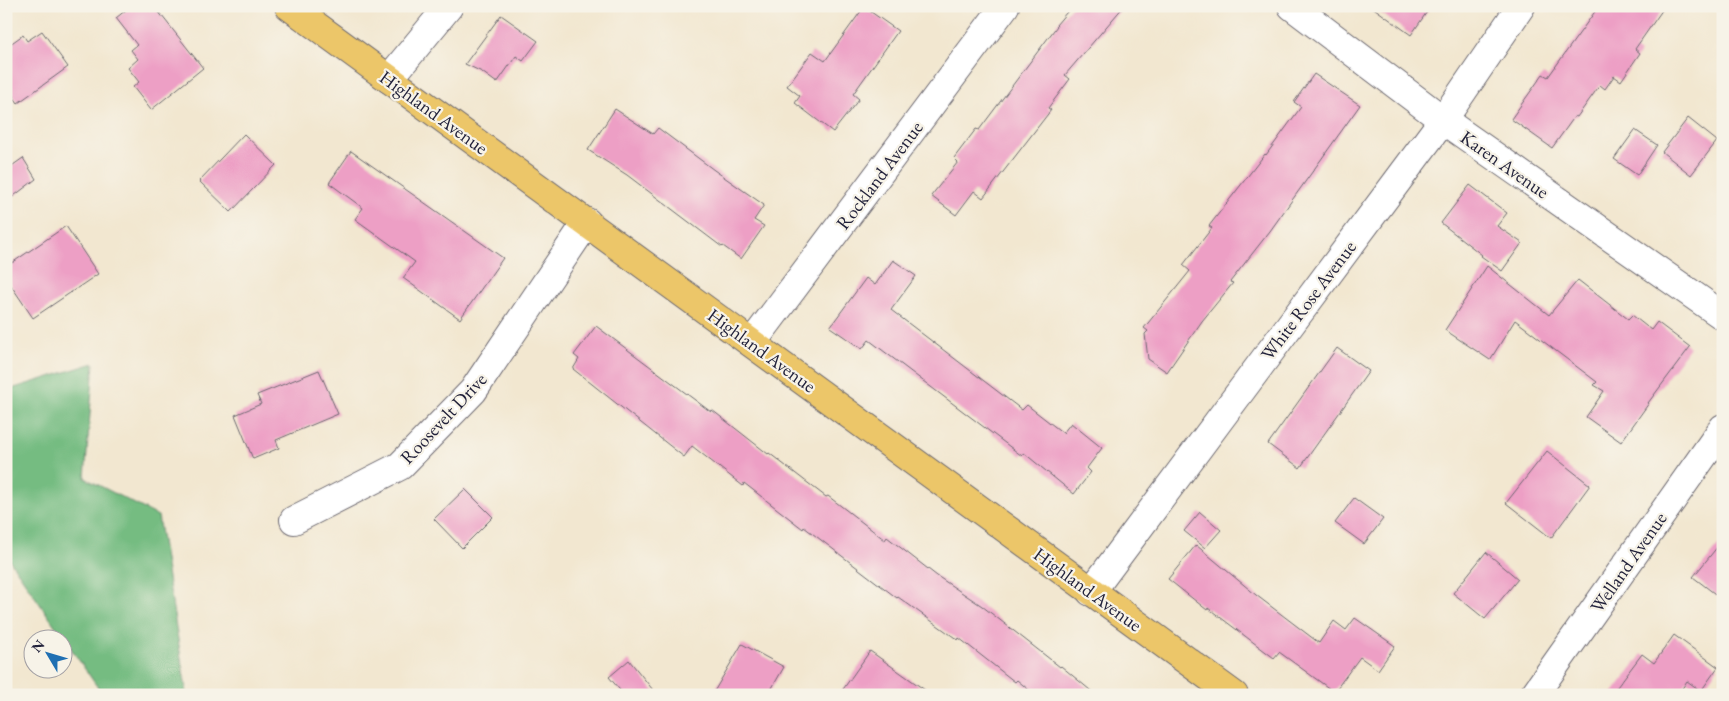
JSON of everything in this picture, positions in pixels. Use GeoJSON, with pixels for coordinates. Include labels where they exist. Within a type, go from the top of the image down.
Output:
{"type":"FeatureCollection","features":[{"type":"Feature","properties":{"kind":"main road","name":"Highland Avenue"},"geometry":{"type":"LineString","coordinates":[[289,6],[1234,695]]}},
{"type":"Feature","properties":{"kind":"street"},"geometry":{"type":"LineString","coordinates":[[389,79],[448,6]]}},
{"type":"Feature","properties":{"kind":"street","name":"Rockland Avenue"},"geometry":{"type":"LineString","coordinates":[[752,343],[1005,6]]}},
{"type":"Feature","properties":{"kind":"street","name":"Karen Avenue"},"geometry":{"type":"LineString","coordinates":[[1292,6],[1443,120],[1723,316]]}},
{"type":"Feature","properties":{"kind":"street","name":"White Rose Avenue"},"geometry":{"type":"LineString","coordinates":[[1091,592],[1443,120],[1521,6]]}},
{"type":"Feature","properties":{"kind":"street","name":"Roosevelt Drive"},"geometry":{"type":"LineString","coordinates":[[294,520],[400,466],[473,391],[587,222]]}},
{"type":"Feature","properties":{"kind":"street","name":"Welland Avenue"},"geometry":{"type":"LineString","coordinates":[[1534,695],[1723,428]]}},
{"type":"Feature","properties":{"kind":"green space"},"geometry":{"type":"Polygon","coordinates":[[[94,363],[85,478],[158,516],[187,695],[103,695],[72,650],[72,628],[57,628],[6,555],[6,388],[8,390],[94,363]]]}},
{"type":"Feature","properties":{"kind":"building"},"geometry":{"type":"Polygon","coordinates":[[[131,6],[154,6],[203,68],[151,110],[133,87],[139,82],[128,68],[138,59],[131,50],[137,45],[116,18],[131,6]]]}},
{"type":"Feature","properties":{"kind":"building"},"geometry":{"type":"Polygon","coordinates":[[[1072,6],[1124,6],[1065,75],[1070,79],[1048,108],[1051,110],[983,198],[974,191],[956,215],[931,196],[958,162],[954,158],[976,129],[979,130],[1072,6]]]}},
{"type":"Feature","properties":{"kind":"building"},"geometry":{"type":"Polygon","coordinates":[[[1371,6],[1431,6],[1411,35],[1371,6]]]}},
{"type":"Feature","properties":{"kind":"building"},"geometry":{"type":"Polygon","coordinates":[[[1599,6],[1665,6],[1635,49],[1640,53],[1621,81],[1614,76],[1605,89],[1600,85],[1552,148],[1511,119],[1543,74],[1548,77],[1599,6]]]}},
{"type":"Feature","properties":{"kind":"building"},"geometry":{"type":"Polygon","coordinates":[[[864,7],[898,31],[853,94],[859,99],[833,132],[795,103],[800,96],[787,86],[812,52],[825,61],[864,7]]]}},
{"type":"Feature","properties":{"kind":"building"},"geometry":{"type":"Polygon","coordinates":[[[501,15],[538,41],[523,61],[516,56],[497,83],[482,72],[465,64],[501,15]]]}},
{"type":"Feature","properties":{"kind":"building"},"geometry":{"type":"Polygon","coordinates":[[[42,31],[68,67],[18,103],[6,86],[6,47],[23,35],[27,41],[42,31]]]}},
{"type":"Feature","properties":{"kind":"building"},"geometry":{"type":"Polygon","coordinates":[[[1314,74],[1360,105],[1270,231],[1230,282],[1233,283],[1202,321],[1167,372],[1148,359],[1145,334],[1148,331],[1144,328],[1190,271],[1183,265],[1212,228],[1209,226],[1266,155],[1301,107],[1294,102],[1314,74]]]}},
{"type":"Feature","properties":{"kind":"building"},"geometry":{"type":"Polygon","coordinates":[[[615,109],[653,134],[658,128],[764,205],[754,220],[764,226],[741,259],[722,247],[627,175],[588,150],[615,109]]]}},
{"type":"Feature","properties":{"kind":"building"},"geometry":{"type":"Polygon","coordinates":[[[1688,118],[1717,141],[1691,175],[1662,152],[1688,118]]]}},
{"type":"Feature","properties":{"kind":"building"},"geometry":{"type":"Polygon","coordinates":[[[1635,130],[1657,145],[1637,175],[1614,159],[1635,130]]]}},
{"type":"Feature","properties":{"kind":"building"},"geometry":{"type":"Polygon","coordinates":[[[244,134],[276,165],[231,212],[199,181],[244,134]]]}},
{"type":"Feature","properties":{"kind":"building"},"geometry":{"type":"Polygon","coordinates":[[[351,151],[503,258],[460,319],[403,278],[415,262],[355,219],[363,208],[329,183],[351,151]]]}},
{"type":"Feature","properties":{"kind":"building"},"geometry":{"type":"Polygon","coordinates":[[[23,158],[36,179],[6,202],[6,170],[23,158]]]}},
{"type":"Feature","properties":{"kind":"building"},"geometry":{"type":"Polygon","coordinates":[[[1470,185],[1507,213],[1497,226],[1522,243],[1502,271],[1441,223],[1470,185]]]}},
{"type":"Feature","properties":{"kind":"building"},"geometry":{"type":"Polygon","coordinates":[[[66,226],[98,274],[33,318],[6,278],[6,267],[66,226]]]}},
{"type":"Feature","properties":{"kind":"building"},"geometry":{"type":"Polygon","coordinates":[[[893,260],[916,276],[891,310],[1022,410],[1027,405],[1063,433],[1071,423],[1102,448],[1087,468],[1091,472],[1074,494],[1024,453],[1022,456],[869,340],[862,349],[830,327],[866,278],[875,285],[893,260]]]}},
{"type":"Feature","properties":{"kind":"building"},"geometry":{"type":"Polygon","coordinates":[[[1487,266],[1549,315],[1578,280],[1628,319],[1632,315],[1651,330],[1657,322],[1690,347],[1621,442],[1586,417],[1604,391],[1594,385],[1597,382],[1515,320],[1490,360],[1445,330],[1487,266]]]}},
{"type":"Feature","properties":{"kind":"building"},"geometry":{"type":"Polygon","coordinates":[[[596,326],[711,412],[712,410],[768,454],[826,497],[828,496],[885,540],[887,537],[937,576],[982,606],[1096,695],[1035,695],[1017,680],[1015,682],[959,638],[958,640],[897,598],[744,483],[743,486],[692,446],[684,457],[573,369],[579,359],[574,355],[596,326]]]}},
{"type":"Feature","properties":{"kind":"building"},"geometry":{"type":"Polygon","coordinates":[[[1337,348],[1369,371],[1300,468],[1268,444],[1337,348]]]}},
{"type":"Feature","properties":{"kind":"building"},"geometry":{"type":"Polygon","coordinates":[[[319,370],[338,414],[276,440],[279,448],[253,459],[235,415],[261,404],[257,395],[319,370]]]}},
{"type":"Feature","properties":{"kind":"building"},"geometry":{"type":"Polygon","coordinates":[[[1547,451],[1590,485],[1551,538],[1506,503],[1547,451]]]}},
{"type":"Feature","properties":{"kind":"building"},"geometry":{"type":"Polygon","coordinates":[[[465,489],[493,517],[462,548],[434,519],[465,489]]]}},
{"type":"Feature","properties":{"kind":"building"},"geometry":{"type":"Polygon","coordinates":[[[1354,498],[1383,519],[1364,544],[1335,523],[1354,498]]]}},
{"type":"Feature","properties":{"kind":"building"},"geometry":{"type":"Polygon","coordinates":[[[1200,512],[1221,530],[1205,548],[1184,531],[1200,512]]]}},
{"type":"Feature","properties":{"kind":"building"},"geometry":{"type":"Polygon","coordinates":[[[1723,540],[1723,600],[1693,577],[1723,540]]]}},
{"type":"Feature","properties":{"kind":"building"},"geometry":{"type":"Polygon","coordinates":[[[1196,545],[1256,595],[1319,643],[1334,621],[1346,630],[1355,618],[1395,646],[1378,670],[1360,657],[1334,692],[1279,652],[1274,658],[1208,608],[1207,610],[1168,579],[1196,545]]]}},
{"type":"Feature","properties":{"kind":"building"},"geometry":{"type":"Polygon","coordinates":[[[1486,552],[1518,579],[1485,619],[1453,593],[1486,552]]]}},
{"type":"Feature","properties":{"kind":"building"},"geometry":{"type":"Polygon","coordinates":[[[1674,635],[1718,667],[1701,691],[1687,681],[1678,695],[1611,695],[1642,654],[1654,663],[1674,635]]]}},
{"type":"Feature","properties":{"kind":"building"},"geometry":{"type":"Polygon","coordinates":[[[742,644],[784,667],[768,695],[712,695],[742,644]]]}},
{"type":"Feature","properties":{"kind":"building"},"geometry":{"type":"Polygon","coordinates":[[[870,651],[932,695],[839,695],[870,651]]]}},
{"type":"Feature","properties":{"kind":"building"},"geometry":{"type":"Polygon","coordinates":[[[629,660],[657,695],[624,695],[609,677],[629,660]]]}}]}
